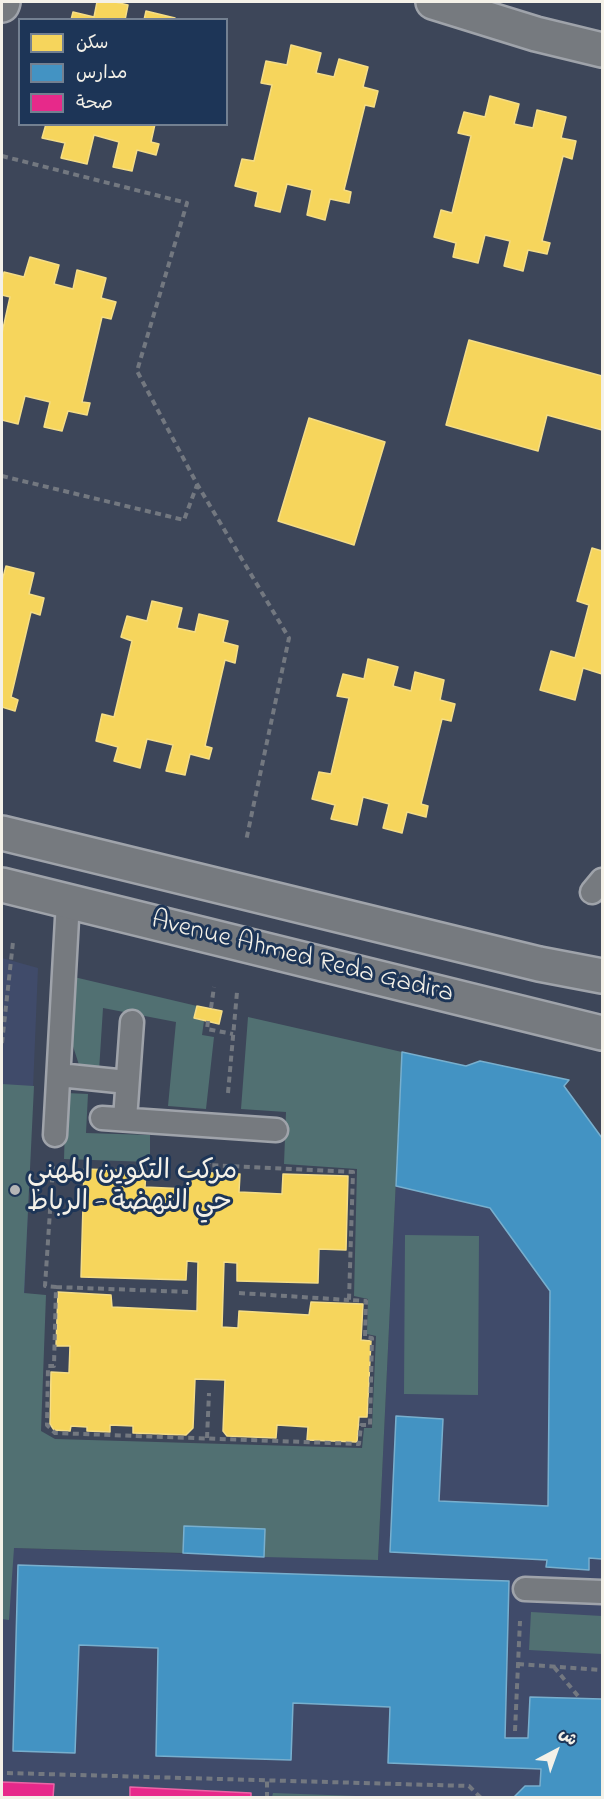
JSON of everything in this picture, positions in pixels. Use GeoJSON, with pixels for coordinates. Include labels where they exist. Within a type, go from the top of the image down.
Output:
{"type":"FeatureCollection","features":[{"type":"Feature","properties":{"kind":"main road"},"geometry":{"type":"LineString","coordinates":[[433,2],[536,34],[603,50]]}},
{"type":"Feature","properties":{"kind":"main road","name":"Avenue Ahmed Reda Gadira"},"geometry":{"type":"LineString","coordinates":[[2,833],[528,962],[603,976]]}},
{"type":"Feature","properties":{"kind":"main road","name":"Avenue Ahmed Reda Gadira"},"geometry":{"type":"LineString","coordinates":[[2,885],[603,1033]]}},
{"type":"Feature","properties":{"kind":"lane"},"geometry":{"type":"LineString","coordinates":[[55,1135],[68,901]]}},
{"type":"Feature","properties":{"kind":"lane"},"geometry":{"type":"LineString","coordinates":[[125,1119],[132,1022]]}},
{"type":"Feature","properties":{"kind":"lane"},"geometry":{"type":"LineString","coordinates":[[59,1075],[127,1082]]}},
{"type":"Feature","properties":{"kind":"lane"},"geometry":{"type":"LineString","coordinates":[[102,1118],[276,1130]]}},
{"type":"Feature","properties":{"kind":"lane"},"geometry":{"type":"LineString","coordinates":[[525,1589],[603,1592]]}},
{"type":"Feature","properties":{"kind":"path"},"geometry":{"type":"LineString","coordinates":[[2,156],[187,203],[137,371],[197,484],[290,638],[246,842]]}},
{"type":"Feature","properties":{"kind":"path"},"geometry":{"type":"LineString","coordinates":[[2,476],[184,520],[197,484]]}},
{"type":"Feature","properties":{"kind":"path"},"geometry":{"type":"LineString","coordinates":[[2,1043],[13,942]]}},
{"type":"Feature","properties":{"kind":"path"},"geometry":{"type":"LineString","coordinates":[[211,1008],[214,987]]}},
{"type":"Feature","properties":{"kind":"path"},"geometry":{"type":"LineString","coordinates":[[237,992],[233,1034],[218,1127],[209,1166],[353,1172],[349,1300]]}},
{"type":"Feature","properties":{"kind":"path"},"geometry":{"type":"LineString","coordinates":[[208,1021],[207,1029],[233,1034]]}},
{"type":"Feature","properties":{"kind":"path"},"geometry":{"type":"LineString","coordinates":[[55,1135],[45,1286],[190,1292]]}},
{"type":"Feature","properties":{"kind":"path"},"geometry":{"type":"LineString","coordinates":[[56,1287],[54,1366],[48,1366],[46,1425],[55,1433],[359,1444],[361,1425],[370,1425],[372,1338],[365,1337],[366,1301],[239,1293]]}},
{"type":"Feature","properties":{"kind":"path"},"geometry":{"type":"LineString","coordinates":[[207,1438],[209,1394]]}},
{"type":"Feature","properties":{"kind":"path"},"geometry":{"type":"LineString","coordinates":[[515,1731],[520,1617]]}},
{"type":"Feature","properties":{"kind":"path"},"geometry":{"type":"LineString","coordinates":[[518,1664],[603,1670]]}},
{"type":"Feature","properties":{"kind":"path"},"geometry":{"type":"LineString","coordinates":[[553,1667],[578,1696]]}},
{"type":"Feature","properties":{"kind":"path"},"geometry":{"type":"LineString","coordinates":[[7,1773],[469,1786],[481,1797]]}},
{"type":"Feature","properties":{"kind":"path"},"geometry":{"type":"LineString","coordinates":[[267,1781],[267,1797]]}},
{"type":"Feature","properties":{"kind":"shaded area"},"geometry":{"type":"Polygon","coordinates":[[[2,958],[38,968],[14,1548],[378,1560],[402,1052],[466,1066],[480,1061],[569,1080],[564,1086],[602,1138],[602,1797],[2,1797],[2,958]]]}},
{"type":"Feature","properties":{"kind":"green space"},"geometry":{"type":"Polygon","coordinates":[[[74,977],[197,1006],[194,1018],[204,1021],[202,1035],[214,1037],[206,1109],[168,1106],[176,1022],[103,1008],[99,1071],[80,1068],[71,1040],[74,977]]]}},
{"type":"Feature","properties":{"kind":"green space"},"geometry":{"type":"Polygon","coordinates":[[[248,1017],[402,1052],[378,1560],[264,1557],[265,1529],[184,1526],[183,1553],[14,1548],[9,1620],[2,1619],[2,1084],[34,1086],[24,1293],[46,1295],[41,1431],[55,1439],[362,1448],[364,1428],[372,1428],[376,1336],[367,1334],[368,1299],[354,1296],[357,1169],[284,1164],[286,1112],[241,1109],[248,1017]]]}},
{"type":"Feature","properties":{"kind":"green space"},"geometry":{"type":"Polygon","coordinates":[[[66,1093],[88,1094],[86,1133],[150,1135],[150,1162],[64,1159],[66,1093]]]}},
{"type":"Feature","properties":{"kind":"green space"},"geometry":{"type":"Polygon","coordinates":[[[405,1235],[479,1236],[478,1395],[404,1394],[405,1235]]]}},
{"type":"Feature","properties":{"kind":"green space"},"geometry":{"type":"Polygon","coordinates":[[[531,1612],[602,1616],[602,1654],[529,1650],[531,1612]]]}},
{"type":"Feature","properties":{"kind":"green space"},"geometry":{"type":"Polygon","coordinates":[[[273,1793],[356,1796],[356,1797],[272,1797],[273,1793]]]}},
{"type":"Feature","properties":{"kind":"building: سكن"},"geometry":{"type":"Polygon","coordinates":[[[97,2],[128,5],[125,18],[72,18],[73,12],[94,17],[97,2]]]}},
{"type":"Feature","properties":{"kind":"building: سكن"},"geometry":{"type":"Polygon","coordinates":[[[146,11],[175,18],[144,18],[146,11]]]}},
{"type":"Feature","properties":{"kind":"building: سكن"},"geometry":{"type":"Polygon","coordinates":[[[291,45],[321,53],[316,73],[334,77],[339,59],[368,67],[363,87],[378,91],[374,107],[365,105],[344,190],[351,192],[349,203],[330,199],[325,220],[307,215],[312,190],[287,184],[280,212],[255,206],[258,192],[235,186],[242,159],[254,161],[272,85],[261,83],[266,61],[287,65],[291,45]]]}},
{"type":"Feature","properties":{"kind":"building: سكن"},"geometry":{"type":"Polygon","coordinates":[[[490,96],[519,104],[514,124],[533,128],[537,110],[566,117],[561,138],[576,141],[572,159],[563,156],[542,241],[550,243],[547,254],[528,250],[523,271],[504,266],[510,241],[485,235],[478,263],[453,257],[456,243],[434,237],[441,210],[452,213],[471,136],[458,133],[464,112],[485,117],[490,96]]]}},
{"type":"Feature","properties":{"kind":"building: سكن"},"geometry":{"type":"Polygon","coordinates":[[[45,126],[155,126],[151,142],[159,144],[156,155],[137,150],[132,171],[113,167],[119,142],[94,135],[87,164],[61,158],[65,143],[42,138],[45,126]]]}},
{"type":"Feature","properties":{"kind":"building: سكن"},"geometry":{"type":"Polygon","coordinates":[[[30,257],[59,265],[54,284],[73,289],[77,270],[106,278],[101,298],[116,302],[111,319],[102,317],[82,402],[90,403],[87,415],[68,411],[62,431],[44,427],[50,402],[25,396],[18,424],[2,420],[2,333],[10,297],[2,295],[2,281],[4,272],[24,277],[30,257]]]}},
{"type":"Feature","properties":{"kind":"building: سكن"},"geometry":{"type":"Polygon","coordinates":[[[469,340],[602,376],[602,430],[547,415],[538,451],[446,425],[469,340]]]}},
{"type":"Feature","properties":{"kind":"building: سكن"},"geometry":{"type":"Polygon","coordinates":[[[309,418],[385,442],[354,545],[278,521],[309,418]]]}},
{"type":"Feature","properties":{"kind":"building: سكن"},"geometry":{"type":"Polygon","coordinates":[[[592,548],[602,551],[602,674],[583,668],[575,700],[540,690],[551,651],[575,658],[589,605],[577,601],[592,548]]]}},
{"type":"Feature","properties":{"kind":"building: سكن"},"geometry":{"type":"Polygon","coordinates":[[[6,566],[34,573],[29,594],[44,598],[40,615],[31,612],[11,697],[18,700],[15,711],[2,707],[2,581],[6,566]]]}},
{"type":"Feature","properties":{"kind":"building: سكن"},"geometry":{"type":"Polygon","coordinates":[[[152,601],[182,608],[177,628],[195,632],[199,614],[228,621],[223,642],[238,646],[235,663],[225,660],[205,746],[212,748],[209,759],[190,754],[185,775],[166,771],[173,745],[147,739],[140,768],[114,761],[118,747],[96,741],[102,714],[114,717],[132,641],[121,637],[127,616],[147,621],[152,601]]]}},
{"type":"Feature","properties":{"kind":"building: سكن"},"geometry":{"type":"Polygon","coordinates":[[[368,659],[398,667],[393,686],[411,691],[415,672],[444,680],[440,700],[455,704],[451,721],[442,719],[421,804],[428,806],[426,817],[407,812],[402,833],[383,828],[389,804],[363,797],[357,825],[331,819],[335,805],[312,799],[319,772],[331,774],[349,698],[337,696],[343,674],[364,679],[368,659]]]}},
{"type":"Feature","properties":{"kind":"building: سكن"},"geometry":{"type":"Polygon","coordinates":[[[197,1006],[222,1011],[219,1024],[194,1018],[197,1006]]]}},
{"type":"Feature","properties":{"kind":"building: سكن"},"geometry":{"type":"Polygon","coordinates":[[[84,1169],[146,1171],[145,1187],[188,1189],[188,1172],[240,1174],[239,1192],[282,1194],[283,1174],[348,1176],[346,1250],[319,1249],[318,1283],[237,1281],[237,1263],[224,1262],[222,1327],[238,1328],[239,1311],[309,1315],[311,1302],[363,1304],[361,1340],[371,1341],[367,1417],[359,1417],[357,1442],[307,1440],[308,1427],[277,1425],[276,1438],[227,1436],[223,1431],[225,1380],[195,1379],[193,1428],[186,1435],[133,1433],[133,1426],[110,1425],[110,1432],[87,1431],[87,1427],[71,1426],[70,1431],[54,1430],[50,1424],[51,1372],[69,1373],[70,1346],[56,1346],[58,1292],[111,1295],[112,1307],[197,1311],[198,1262],[187,1261],[186,1280],[81,1277],[84,1169]]]}},
{"type":"Feature","properties":{"kind":"building: مدارس"},"geometry":{"type":"Polygon","coordinates":[[[402,1052],[466,1066],[480,1061],[569,1080],[564,1086],[602,1138],[602,1559],[589,1558],[589,1570],[546,1567],[547,1560],[390,1552],[396,1416],[443,1419],[439,1501],[548,1506],[550,1291],[490,1208],[396,1186],[402,1052]]]}},
{"type":"Feature","properties":{"kind":"building: مدارس"},"geometry":{"type":"Polygon","coordinates":[[[184,1526],[265,1529],[264,1557],[183,1553],[184,1526]]]}},
{"type":"Feature","properties":{"kind":"building: مدارس"},"geometry":{"type":"Polygon","coordinates":[[[18,1565],[509,1581],[505,1738],[528,1738],[530,1697],[602,1699],[602,1798],[513,1798],[525,1786],[540,1786],[541,1769],[388,1763],[390,1707],[293,1703],[291,1760],[156,1756],[158,1648],[79,1645],[75,1753],[13,1751],[18,1565]]]}},
{"type":"Feature","properties":{"kind":"building: صحة"},"geometry":{"type":"Polygon","coordinates":[[[2,1782],[54,1784],[53,1798],[2,1798],[2,1782]]]}},
{"type":"Feature","properties":{"kind":"building: صحة"},"geometry":{"type":"Polygon","coordinates":[[[130,1787],[251,1793],[251,1798],[130,1798],[130,1787]]]}},
{"type":"Feature","properties":{"kind":"place","name":"مركب التكوين المهني حي النهضة - الرباط"},"geometry":{"type":"Point","coordinates":[15,1190]}}]}
